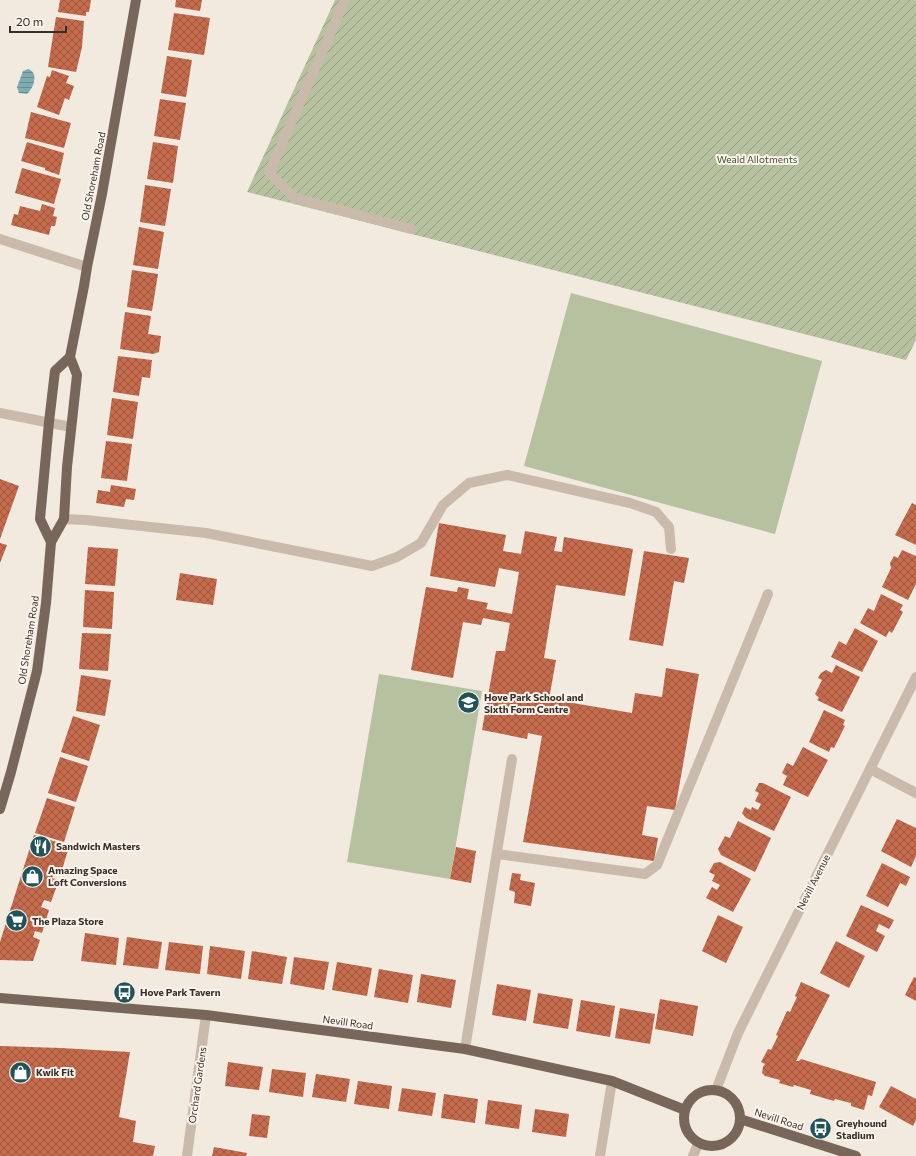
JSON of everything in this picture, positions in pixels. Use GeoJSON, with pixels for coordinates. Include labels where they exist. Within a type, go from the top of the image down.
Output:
{"type":"FeatureCollection","features":[{"type":"Feature","properties":{"kind":"main road","name":"Old Shoreham Road"},"geometry":{"type":"LineString","coordinates":[[0,809],[37,671],[46,603],[51,542],[64,519],[71,427],[77,374],[70,357],[84,286],[86,267],[102,194],[136,0]]}},
{"type":"Feature","properties":{"kind":"main road"},"geometry":{"type":"LineString","coordinates":[[51,542],[40,519],[49,422],[55,371],[70,357]]}},
{"type":"Feature","properties":{"kind":"main road","name":"Nevill Road"},"geometry":{"type":"LineString","coordinates":[[0,998],[206,1015],[465,1049],[612,1081],[685,1110]]}},
{"type":"Feature","properties":{"kind":"main road"},"geometry":{"type":"LineString","coordinates":[[698,1144],[691,1138],[686,1129],[684,1120],[685,1110],[689,1101],[696,1094],[706,1090],[716,1090]]}},
{"type":"Feature","properties":{"kind":"main road","name":"Nevill Road"},"geometry":{"type":"LineString","coordinates":[[698,1144],[709,1147],[721,1146],[731,1140],[738,1130],[740,1111],[734,1100],[724,1092],[716,1090]]}},
{"type":"Feature","properties":{"kind":"main road","name":"Nevill Road"},"geometry":{"type":"LineString","coordinates":[[740,1119],[856,1156]]}},
{"type":"Feature","properties":{"kind":"street"},"geometry":{"type":"LineString","coordinates":[[345,0],[270,173],[295,198],[411,229]]}},
{"type":"Feature","properties":{"kind":"street"},"geometry":{"type":"LineString","coordinates":[[0,239],[86,267]]}},
{"type":"Feature","properties":{"kind":"street"},"geometry":{"type":"LineString","coordinates":[[0,413],[8,416],[71,427]]}},
{"type":"Feature","properties":{"kind":"street"},"geometry":{"type":"LineString","coordinates":[[64,519],[206,533],[372,566],[397,557],[420,543],[443,505],[470,483],[507,475],[630,503],[656,512],[669,527],[671,549]]}},
{"type":"Feature","properties":{"kind":"street"},"geometry":{"type":"LineString","coordinates":[[497,854],[646,874],[657,865],[768,594]]}},
{"type":"Feature","properties":{"kind":"street","name":"Nevill Avenue"},"geometry":{"type":"LineString","coordinates":[[716,1090],[738,1033],[916,677]]}},
{"type":"Feature","properties":{"kind":"street"},"geometry":{"type":"LineString","coordinates":[[465,1049],[512,759]]}},
{"type":"Feature","properties":{"kind":"street"},"geometry":{"type":"LineString","coordinates":[[870,769],[916,793]]}},
{"type":"Feature","properties":{"kind":"street","name":"Orchard Gardens"},"geometry":{"type":"LineString","coordinates":[[187,1156],[206,1015]]}},
{"type":"Feature","properties":{"kind":"street"},"geometry":{"type":"LineString","coordinates":[[600,1156],[612,1081]]}},
{"type":"Feature","properties":{"kind":"street"},"geometry":{"type":"LineString","coordinates":[[693,1156],[698,1144]]}},
{"type":"Feature","properties":{"kind":"green space","name":"Weald Allotments"},"geometry":{"type":"Polygon","coordinates":[[[335,0],[916,0],[916,340],[906,360],[247,192],[335,0]]]}},
{"type":"Feature","properties":{"kind":"green space"},"geometry":{"type":"Polygon","coordinates":[[[571,293],[822,361],[775,534],[524,466],[571,293]]]}},
{"type":"Feature","properties":{"kind":"green space"},"geometry":{"type":"Polygon","coordinates":[[[379,674],[482,691],[450,879],[347,862],[379,674]]]}},
{"type":"Feature","properties":{"kind":"water"},"geometry":{"type":"Polygon","coordinates":[[[28,69],[33,73],[34,77],[32,88],[27,94],[19,93],[17,87],[23,71],[28,69]]]}},
{"type":"Feature","properties":{"kind":"building"},"geometry":{"type":"Polygon","coordinates":[[[60,0],[91,0],[89,12],[86,12],[86,16],[58,12],[60,0]]]}},
{"type":"Feature","properties":{"kind":"building"},"geometry":{"type":"Polygon","coordinates":[[[176,0],[202,0],[200,11],[175,7],[176,0]]]}},
{"type":"Feature","properties":{"kind":"building"},"geometry":{"type":"Polygon","coordinates":[[[174,13],[210,18],[204,55],[168,50],[174,13]]]}},
{"type":"Feature","properties":{"kind":"building"},"geometry":{"type":"Polygon","coordinates":[[[56,17],[84,21],[82,47],[76,72],[48,67],[56,17]]]}},
{"type":"Feature","properties":{"kind":"building"},"geometry":{"type":"Polygon","coordinates":[[[167,56],[192,60],[186,97],[161,93],[167,56]]]}},
{"type":"Feature","properties":{"kind":"building"},"geometry":{"type":"Polygon","coordinates":[[[52,70],[69,76],[66,83],[74,86],[69,100],[65,98],[59,115],[37,107],[47,76],[50,77],[52,70]]]}},
{"type":"Feature","properties":{"kind":"building"},"geometry":{"type":"Polygon","coordinates":[[[160,99],[186,103],[180,140],[154,136],[160,99]]]}},
{"type":"Feature","properties":{"kind":"building"},"geometry":{"type":"Polygon","coordinates":[[[31,112],[71,123],[64,148],[25,138],[31,112]]]}},
{"type":"Feature","properties":{"kind":"building"},"geometry":{"type":"Polygon","coordinates":[[[27,142],[64,153],[59,175],[45,170],[45,168],[21,161],[27,142]]]}},
{"type":"Feature","properties":{"kind":"building"},"geometry":{"type":"Polygon","coordinates":[[[153,142],[178,146],[173,183],[147,179],[153,142]]]}},
{"type":"Feature","properties":{"kind":"building"},"geometry":{"type":"Polygon","coordinates":[[[22,168],[61,179],[54,204],[15,193],[22,168]]]}},
{"type":"Feature","properties":{"kind":"building"},"geometry":{"type":"Polygon","coordinates":[[[145,185],[171,189],[165,226],[140,222],[145,185]]]}},
{"type":"Feature","properties":{"kind":"building"},"geometry":{"type":"Polygon","coordinates":[[[42,204],[55,208],[53,216],[57,217],[55,226],[51,226],[49,235],[11,225],[14,214],[18,215],[20,206],[40,211],[42,204]]]}},
{"type":"Feature","properties":{"kind":"building"},"geometry":{"type":"Polygon","coordinates":[[[139,227],[164,232],[158,269],[133,265],[139,227]]]}},
{"type":"Feature","properties":{"kind":"building"},"geometry":{"type":"Polygon","coordinates":[[[132,270],[158,274],[152,311],[127,307],[132,270]]]}},
{"type":"Feature","properties":{"kind":"building"},"geometry":{"type":"Polygon","coordinates":[[[125,312],[151,316],[148,334],[161,336],[159,352],[153,354],[120,349],[125,312]]]}},
{"type":"Feature","properties":{"kind":"building"},"geometry":{"type":"Polygon","coordinates":[[[118,356],[152,360],[150,378],[142,377],[139,396],[113,392],[118,356]]]}},
{"type":"Feature","properties":{"kind":"building"},"geometry":{"type":"Polygon","coordinates":[[[112,398],[138,402],[133,439],[107,435],[112,398]]]}},
{"type":"Feature","properties":{"kind":"building"},"geometry":{"type":"Polygon","coordinates":[[[106,441],[132,444],[127,481],[101,478],[106,441]]]}},
{"type":"Feature","properties":{"kind":"building"},"geometry":{"type":"Polygon","coordinates":[[[0,479],[19,486],[0,539],[0,479]]]}},
{"type":"Feature","properties":{"kind":"building"},"geometry":{"type":"Polygon","coordinates":[[[111,485],[136,489],[134,500],[126,499],[124,507],[96,503],[98,490],[110,492],[111,485]]]}},
{"type":"Feature","properties":{"kind":"building"},"geometry":{"type":"Polygon","coordinates":[[[912,503],[916,505],[916,545],[895,535],[912,503]]]}},
{"type":"Feature","properties":{"kind":"building"},"geometry":{"type":"Polygon","coordinates":[[[439,523],[506,535],[503,551],[521,554],[525,531],[557,537],[554,551],[562,552],[564,537],[633,549],[625,596],[556,585],[544,658],[556,660],[549,699],[632,713],[635,693],[662,697],[666,668],[699,674],[675,810],[647,806],[642,835],[658,838],[654,861],[523,842],[542,736],[528,733],[527,739],[482,730],[496,651],[505,651],[510,623],[483,618],[481,625],[463,622],[453,678],[411,670],[426,587],[457,592],[458,587],[469,589],[467,599],[488,603],[486,609],[512,614],[519,572],[499,568],[495,587],[430,576],[439,523]]]}},
{"type":"Feature","properties":{"kind":"building"},"geometry":{"type":"Polygon","coordinates":[[[0,543],[7,545],[0,563],[0,543]]]}},
{"type":"Feature","properties":{"kind":"building"},"geometry":{"type":"Polygon","coordinates":[[[88,547],[118,549],[115,586],[85,584],[88,547]]]}},
{"type":"Feature","properties":{"kind":"building"},"geometry":{"type":"Polygon","coordinates":[[[902,550],[916,556],[916,584],[908,600],[882,587],[891,568],[890,563],[894,556],[898,558],[902,550]]]}},
{"type":"Feature","properties":{"kind":"building"},"geometry":{"type":"Polygon","coordinates":[[[644,551],[689,558],[684,583],[674,581],[663,646],[629,640],[644,551]]]}},
{"type":"Feature","properties":{"kind":"building"},"geometry":{"type":"Polygon","coordinates":[[[180,573],[217,579],[213,605],[176,600],[180,573]]]}},
{"type":"Feature","properties":{"kind":"building"},"geometry":{"type":"Polygon","coordinates":[[[85,590],[114,592],[112,629],[83,627],[85,590]]]}},
{"type":"Feature","properties":{"kind":"building"},"geometry":{"type":"Polygon","coordinates":[[[881,594],[903,605],[900,610],[903,612],[892,633],[889,631],[886,637],[860,623],[868,608],[874,611],[881,594]]]}},
{"type":"Feature","properties":{"kind":"building"},"geometry":{"type":"Polygon","coordinates":[[[855,628],[878,641],[862,672],[831,657],[839,641],[846,645],[855,628]]]}},
{"type":"Feature","properties":{"kind":"building"},"geometry":{"type":"Polygon","coordinates":[[[82,633],[111,634],[108,671],[79,669],[82,633]]]}},
{"type":"Feature","properties":{"kind":"building"},"geometry":{"type":"Polygon","coordinates":[[[836,665],[860,677],[842,712],[817,700],[819,698],[815,694],[822,680],[818,678],[821,673],[826,670],[832,673],[836,665]]]}},
{"type":"Feature","properties":{"kind":"building"},"geometry":{"type":"Polygon","coordinates":[[[81,675],[111,680],[105,716],[76,711],[81,675]]]}},
{"type":"Feature","properties":{"kind":"building"},"geometry":{"type":"Polygon","coordinates":[[[824,710],[845,720],[843,725],[845,726],[834,748],[831,747],[829,752],[809,742],[824,710]]]}},
{"type":"Feature","properties":{"kind":"building"},"geometry":{"type":"Polygon","coordinates":[[[73,716],[100,725],[89,761],[61,752],[73,716]]]}},
{"type":"Feature","properties":{"kind":"building"},"geometry":{"type":"Polygon","coordinates":[[[803,747],[828,760],[808,797],[783,785],[787,776],[782,773],[787,763],[793,766],[803,747]]]}},
{"type":"Feature","properties":{"kind":"building"},"geometry":{"type":"Polygon","coordinates":[[[60,757],[88,766],[76,802],[48,793],[60,757]]]}},
{"type":"Feature","properties":{"kind":"building"},"geometry":{"type":"Polygon","coordinates":[[[759,783],[763,783],[791,797],[774,831],[746,818],[742,813],[745,807],[751,810],[752,807],[758,810],[761,804],[755,801],[759,793],[755,791],[759,783]]]}},
{"type":"Feature","properties":{"kind":"building"},"geometry":{"type":"Polygon","coordinates":[[[47,798],[75,807],[64,842],[35,833],[47,798]]]}},
{"type":"Feature","properties":{"kind":"building"},"geometry":{"type":"Polygon","coordinates":[[[897,819],[916,828],[916,856],[911,867],[881,851],[897,819]]]}},
{"type":"Feature","properties":{"kind":"building"},"geometry":{"type":"Polygon","coordinates":[[[738,821],[771,838],[755,872],[721,855],[718,849],[725,836],[730,838],[738,821]]]}},
{"type":"Feature","properties":{"kind":"building"},"geometry":{"type":"Polygon","coordinates":[[[34,835],[63,844],[62,848],[68,850],[61,873],[55,871],[52,878],[59,880],[51,902],[44,900],[41,907],[49,910],[42,933],[35,931],[33,937],[40,940],[33,961],[0,960],[0,942],[34,835]]]}},
{"type":"Feature","properties":{"kind":"building"},"geometry":{"type":"Polygon","coordinates":[[[456,847],[476,851],[471,883],[450,879],[456,847]]]}},
{"type":"Feature","properties":{"kind":"building"},"geometry":{"type":"Polygon","coordinates":[[[720,862],[751,879],[733,912],[706,898],[712,887],[717,890],[720,885],[712,881],[715,875],[709,872],[714,863],[720,862]]]}},
{"type":"Feature","properties":{"kind":"building"},"geometry":{"type":"Polygon","coordinates":[[[882,863],[910,877],[906,886],[900,883],[888,907],[866,896],[882,863]]]}},
{"type":"Feature","properties":{"kind":"building"},"geometry":{"type":"Polygon","coordinates":[[[512,873],[521,874],[520,880],[535,883],[531,906],[514,903],[515,892],[509,890],[512,873]]]}},
{"type":"Feature","properties":{"kind":"building"},"geometry":{"type":"Polygon","coordinates":[[[861,905],[894,920],[889,929],[879,924],[876,931],[885,936],[877,952],[846,936],[861,905]]]}},
{"type":"Feature","properties":{"kind":"building"},"geometry":{"type":"Polygon","coordinates":[[[718,915],[743,927],[726,963],[702,951],[718,915]]]}},
{"type":"Feature","properties":{"kind":"building"},"geometry":{"type":"Polygon","coordinates":[[[85,933],[119,938],[116,965],[81,961],[85,933]]]}},
{"type":"Feature","properties":{"kind":"building"},"geometry":{"type":"Polygon","coordinates":[[[127,937],[162,942],[158,969],[123,965],[127,937]]]}},
{"type":"Feature","properties":{"kind":"building"},"geometry":{"type":"Polygon","coordinates":[[[836,941],[865,956],[849,988],[820,973],[836,941]]]}},
{"type":"Feature","properties":{"kind":"building"},"geometry":{"type":"Polygon","coordinates":[[[169,942],[203,946],[200,974],[165,970],[169,942]]]}},
{"type":"Feature","properties":{"kind":"building"},"geometry":{"type":"Polygon","coordinates":[[[210,946],[245,951],[241,979],[207,974],[210,946]]]}},
{"type":"Feature","properties":{"kind":"building"},"geometry":{"type":"Polygon","coordinates":[[[252,951],[287,957],[282,984],[248,979],[252,951]]]}},
{"type":"Feature","properties":{"kind":"building"},"geometry":{"type":"Polygon","coordinates":[[[294,957],[329,962],[324,990],[290,984],[294,957]]]}},
{"type":"Feature","properties":{"kind":"building"},"geometry":{"type":"Polygon","coordinates":[[[337,962],[372,968],[367,996],[332,990],[337,962]]]}},
{"type":"Feature","properties":{"kind":"building"},"geometry":{"type":"Polygon","coordinates":[[[379,969],[413,975],[408,1003],[374,997],[379,969]]]}},
{"type":"Feature","properties":{"kind":"building"},"geometry":{"type":"Polygon","coordinates":[[[421,974],[456,980],[451,1008],[417,1002],[421,974]]]}},
{"type":"Feature","properties":{"kind":"building"},"geometry":{"type":"Polygon","coordinates":[[[914,977],[916,978],[916,1001],[905,995],[914,977]]]}},
{"type":"Feature","properties":{"kind":"building"},"geometry":{"type":"Polygon","coordinates":[[[801,982],[830,995],[796,1061],[801,1059],[876,1082],[872,1096],[868,1095],[864,1110],[851,1106],[851,1103],[835,1099],[834,1101],[810,1094],[811,1090],[794,1085],[793,1087],[779,1083],[780,1080],[765,1076],[762,1073],[765,1064],[761,1062],[768,1049],[771,1050],[787,1011],[790,1012],[797,997],[795,996],[801,982]]]}},
{"type":"Feature","properties":{"kind":"building"},"geometry":{"type":"Polygon","coordinates":[[[497,984],[531,990],[526,1021],[492,1015],[497,984]]]}},
{"type":"Feature","properties":{"kind":"building"},"geometry":{"type":"Polygon","coordinates":[[[538,993],[573,999],[568,1029],[533,1023],[538,993]]]}},
{"type":"Feature","properties":{"kind":"building"},"geometry":{"type":"Polygon","coordinates":[[[660,999],[698,1006],[693,1036],[655,1029],[660,999]]]}},
{"type":"Feature","properties":{"kind":"building"},"geometry":{"type":"Polygon","coordinates":[[[581,1000],[615,1006],[610,1037],[576,1031],[581,1000]]]}},
{"type":"Feature","properties":{"kind":"building"},"geometry":{"type":"Polygon","coordinates":[[[620,1008],[655,1014],[650,1044],[615,1038],[620,1008]]]}},
{"type":"Feature","properties":{"kind":"building"},"geometry":{"type":"Polygon","coordinates":[[[0,1046],[130,1052],[119,1117],[136,1121],[133,1142],[155,1146],[153,1156],[0,1156],[0,1046]]]}},
{"type":"Feature","properties":{"kind":"building"},"geometry":{"type":"Polygon","coordinates":[[[228,1062],[263,1067],[259,1090],[225,1086],[228,1062]]]}},
{"type":"Feature","properties":{"kind":"building"},"geometry":{"type":"Polygon","coordinates":[[[272,1069],[306,1073],[303,1097],[269,1092],[272,1069]]]}},
{"type":"Feature","properties":{"kind":"building"},"geometry":{"type":"Polygon","coordinates":[[[316,1074],[350,1079],[346,1102],[312,1097],[316,1074]]]}},
{"type":"Feature","properties":{"kind":"building"},"geometry":{"type":"Polygon","coordinates":[[[358,1081],[392,1086],[389,1109],[354,1104],[358,1081]]]}},
{"type":"Feature","properties":{"kind":"building"},"geometry":{"type":"Polygon","coordinates":[[[891,1086],[916,1099],[916,1120],[913,1126],[879,1107],[891,1086]]]}},
{"type":"Feature","properties":{"kind":"building"},"geometry":{"type":"Polygon","coordinates":[[[402,1088],[436,1093],[432,1116],[398,1111],[402,1088]]]}},
{"type":"Feature","properties":{"kind":"building"},"geometry":{"type":"Polygon","coordinates":[[[444,1094],[478,1099],[475,1123],[441,1118],[444,1094]]]}},
{"type":"Feature","properties":{"kind":"building"},"geometry":{"type":"Polygon","coordinates":[[[488,1100],[522,1105],[519,1129],[485,1124],[488,1100]]]}},
{"type":"Feature","properties":{"kind":"building"},"geometry":{"type":"Polygon","coordinates":[[[535,1109],[569,1114],[566,1137],[532,1132],[535,1109]]]}},
{"type":"Feature","properties":{"kind":"building"},"geometry":{"type":"Polygon","coordinates":[[[252,1114],[270,1116],[267,1138],[249,1136],[252,1114]]]}},
{"type":"Feature","properties":{"kind":"building"},"geometry":{"type":"Polygon","coordinates":[[[214,1147],[247,1153],[246,1156],[212,1156],[214,1147]]]}},
{"type":"Feature","properties":{"kind":"place","name":"Hove Park School and Sixth Form Centre"},"geometry":{"type":"Point","coordinates":[468,703]}},
{"type":"Feature","properties":{"kind":"place","name":"Sandwich Masters"},"geometry":{"type":"Point","coordinates":[41,846]}},
{"type":"Feature","properties":{"kind":"place","name":"Amazing Space Loft Conversions"},"geometry":{"type":"Point","coordinates":[32,876]}},
{"type":"Feature","properties":{"kind":"place","name":"The Plaza Store"},"geometry":{"type":"Point","coordinates":[17,921]}},
{"type":"Feature","properties":{"kind":"place","name":"Hove Park Tavern"},"geometry":{"type":"Point","coordinates":[124,992]}},
{"type":"Feature","properties":{"kind":"place","name":"Kwik Fit"},"geometry":{"type":"Point","coordinates":[20,1072]}},
{"type":"Feature","properties":{"kind":"place","name":"Greyhound Stadium"},"geometry":{"type":"Point","coordinates":[821,1129]}}]}
